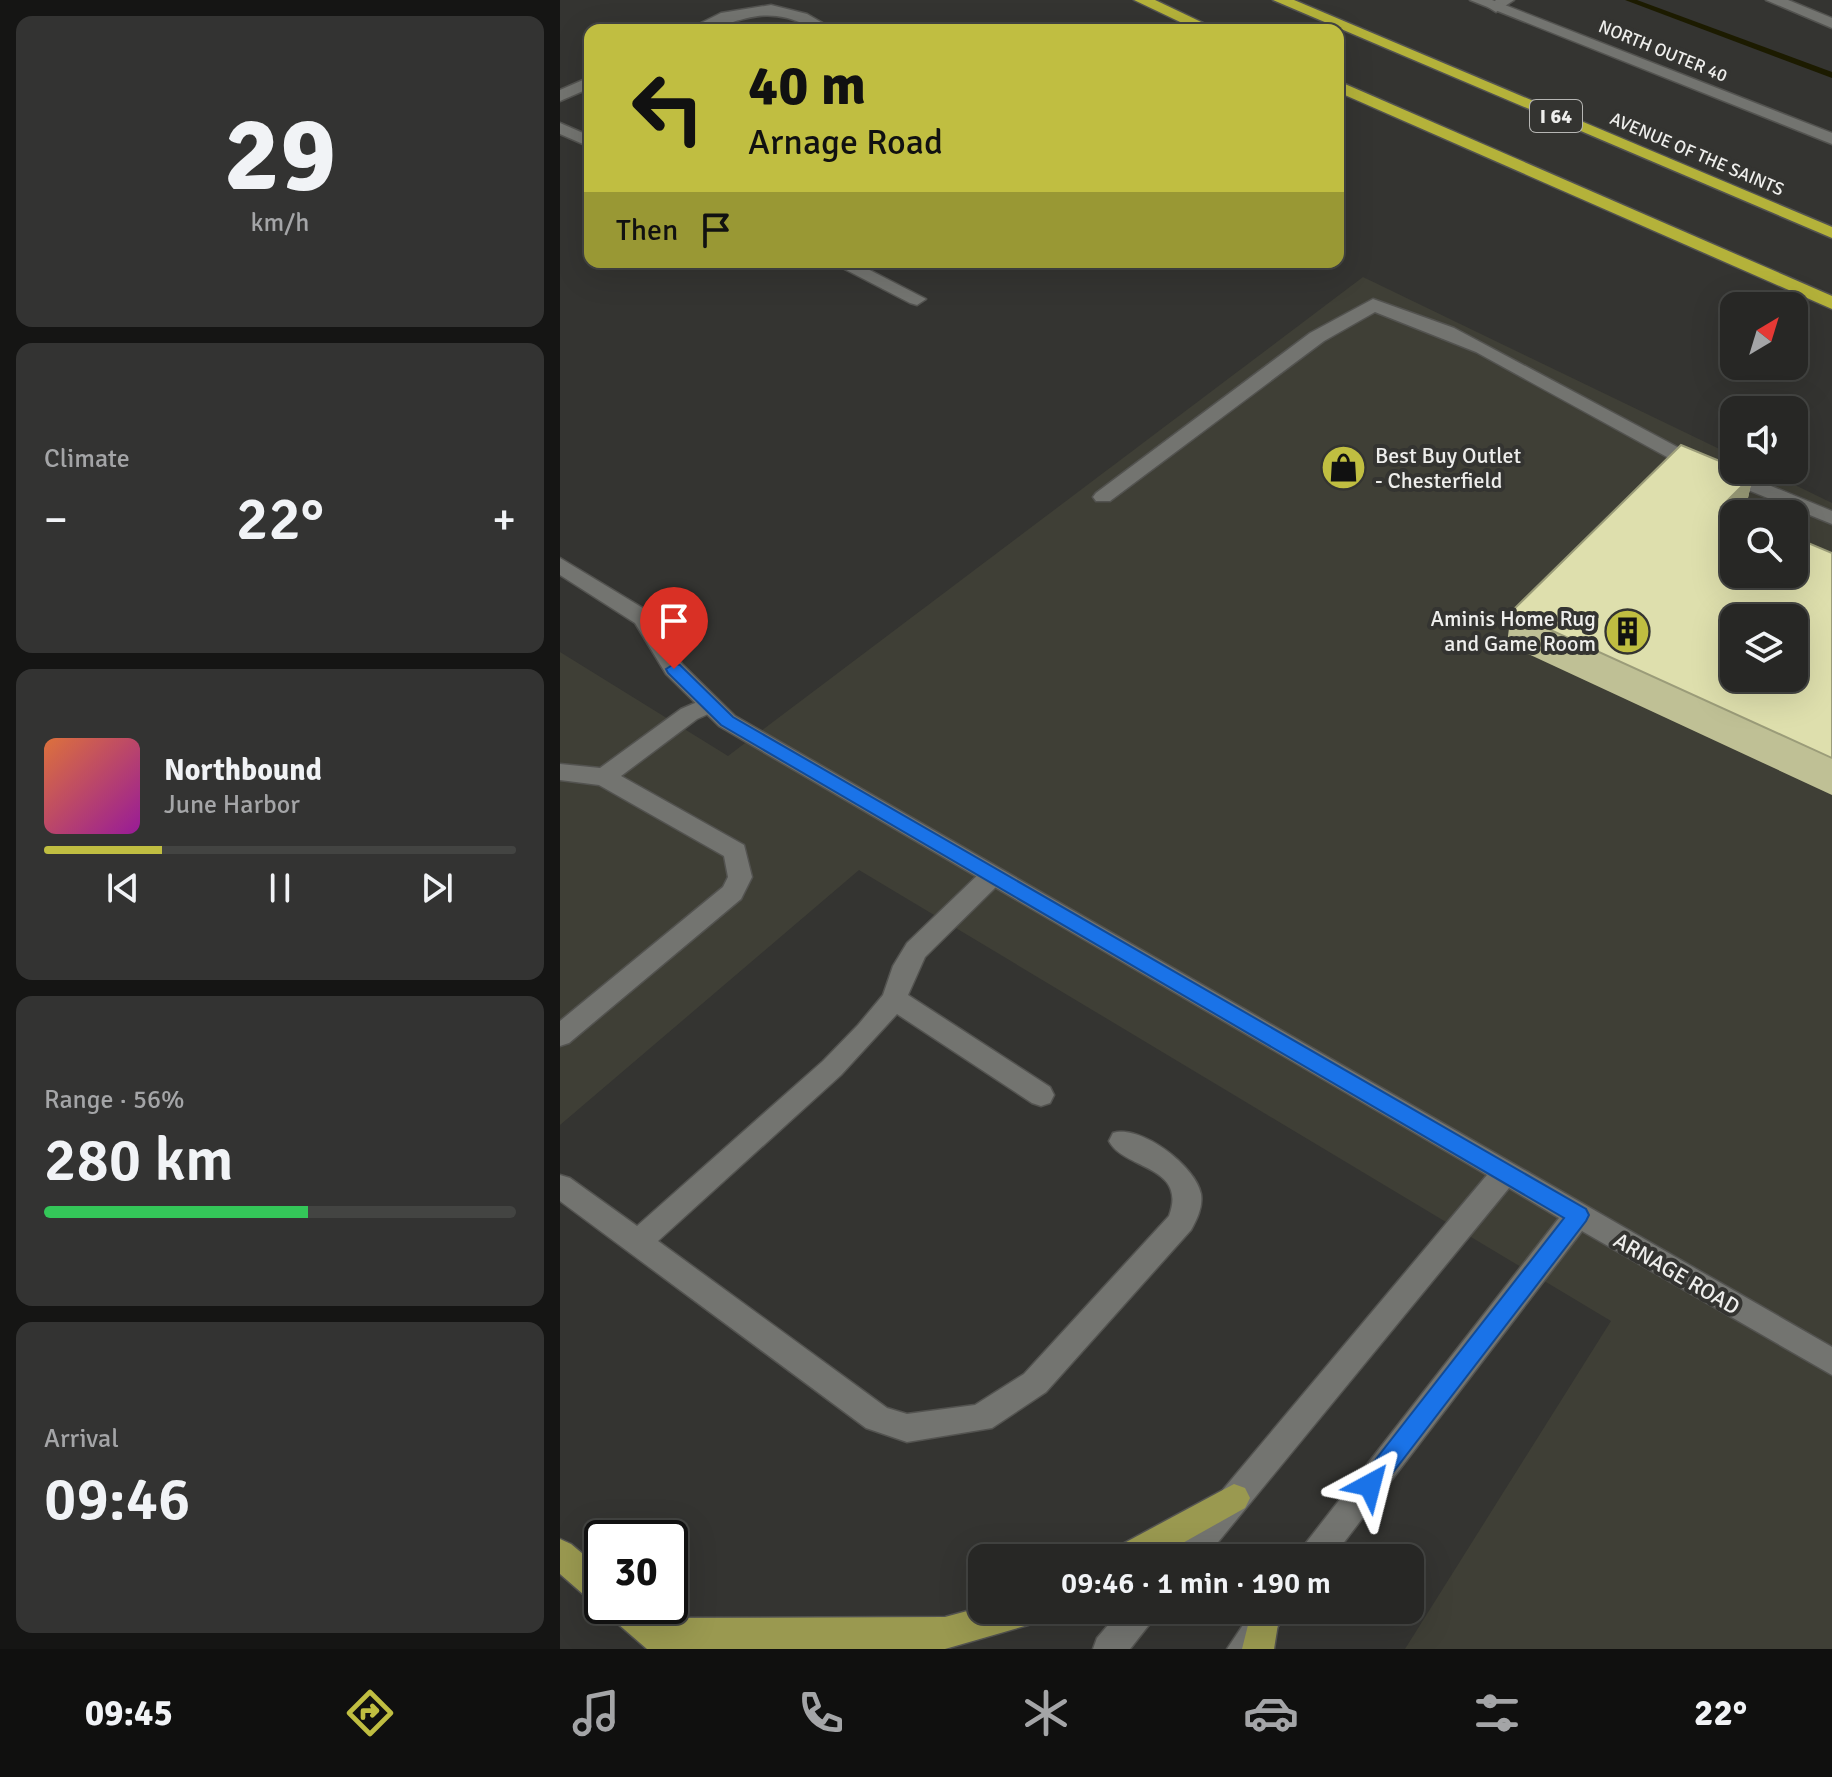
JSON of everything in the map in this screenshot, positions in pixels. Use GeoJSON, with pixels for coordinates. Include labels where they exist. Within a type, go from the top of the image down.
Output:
{"type":"FeatureCollection","features":[{"type":"Feature","properties":{"kind":"highway"},"geometry":{"type":"LineString","coordinates":[[1142,0],[1196,24]]}},
{"type":"Feature","properties":{"kind":"highway","name":"AVENUE OF THE SAINTS"},"geometry":{"type":"LineString","coordinates":[[1281,0],[1338,24]]}},
{"type":"Feature","properties":{"kind":"highway","name":"AVENUE OF THE SAINTS"},"geometry":{"type":"LineString","coordinates":[[1344,27],[1832,233]]}},
{"type":"Feature","properties":{"kind":"highway"},"geometry":{"type":"LineString","coordinates":[[1344,89],[1832,303]]}},
{"type":"Feature","properties":{"kind":"main road"},"geometry":{"type":"LineString","coordinates":[[1151,1544],[1234,1498]]}},
{"type":"Feature","properties":{"kind":"main road"},"geometry":{"type":"LineString","coordinates":[[560,1554],[584,1575]]}},
{"type":"Feature","properties":{"kind":"main road"},"geometry":{"type":"LineString","coordinates":[[640,1624],[661,1644],[945,1633],[977,1624]]}},
{"type":"Feature","properties":{"kind":"street","name":"NORTH OUTER 40"},"geometry":{"type":"LineString","coordinates":[[1478,0],[1501,3],[1832,139]]}},
{"type":"Feature","properties":{"kind":"street"},"geometry":{"type":"LineString","coordinates":[[1774,0],[1832,23]]}},
{"type":"Feature","properties":{"kind":"street"},"geometry":{"type":"LineString","coordinates":[[708,24],[747,6],[773,6],[803,14],[817,24]]}},
{"type":"Feature","properties":{"kind":"street"},"geometry":{"type":"LineString","coordinates":[[560,96],[584,85]]}},
{"type":"Feature","properties":{"kind":"street"},"geometry":{"type":"LineString","coordinates":[[560,128],[584,139]]}},
{"type":"Feature","properties":{"kind":"street"},"geometry":{"type":"LineString","coordinates":[[852,268],[917,299]]}},
{"type":"Feature","properties":{"kind":"street"},"geometry":{"type":"LineString","coordinates":[[1103,497],[1317,337],[1373,305],[1422,319],[1522,368],[1653,443],[1832,518]]}},
{"type":"Feature","properties":{"kind":"street","name":"ARNAGE ROAD"},"geometry":{"type":"LineString","coordinates":[[560,565],[643,618],[674,669],[727,721],[1832,1362]]}},
{"type":"Feature","properties":{"kind":"street"},"geometry":{"type":"LineString","coordinates":[[604,777],[689,714],[709,705]]}},
{"type":"Feature","properties":{"kind":"street"},"geometry":{"type":"LineString","coordinates":[[560,772],[604,777],[735,851],[740,877],[732,893],[560,1036]]}},
{"type":"Feature","properties":{"kind":"street"},"geometry":{"type":"LineString","coordinates":[[638,1242],[832,1068],[894,999],[906,966],[916,950],[992,876]]}},
{"type":"Feature","properties":{"kind":"street"},"geometry":{"type":"LineString","coordinates":[[894,999],[1041,1095]]}},
{"type":"Feature","properties":{"kind":"street"},"geometry":{"type":"LineString","coordinates":[[560,1186],[877,1418],[907,1428],[943,1426],[981,1418],[1035,1383],[1181,1222],[1189,1209],[1186,1187],[1176,1173],[1123,1141]]}},
{"type":"Feature","properties":{"kind":"street"},"geometry":{"type":"LineString","coordinates":[[1196,1544],[1505,1173]]}},
{"type":"Feature","properties":{"kind":"street"},"geometry":{"type":"LineString","coordinates":[[1324,1544],[1578,1215]]}},
{"type":"Feature","properties":{"kind":"street"},"geometry":{"type":"LineString","coordinates":[[1109,1649],[1130,1624]]}},
{"type":"Feature","properties":{"kind":"shaded area"},"geometry":{"type":"Polygon","coordinates":[[[1363,277],[1720,449],[1720,484],[1793,484],[1832,503],[1832,1649],[1405,1649],[1421,1624],[1424,1624],[1424,1619],[1611,1321],[859,870],[560,1125],[560,652],[728,756],[1363,277]]]}},
{"type":"Feature","properties":{"kind":"building","name":"Aminis Home Rug and Game Room"},"geometry":{"type":"Polygon","coordinates":[[[1681,445],[1720,461],[1720,484],[1744,484],[1728,500],[1720,500],[1720,588],[1808,588],[1808,543],[1832,553],[1832,758],[1511,612],[1681,445]]]}},
{"type":"Feature","properties":{"kind":"waterway"},"geometry":{"type":"LineString","coordinates":[[1629,0],[1832,75]]}},
{"type":"Feature","properties":{"kind":"place","name":"Best Buy Outlet - Chesterfield"},"geometry":{"type":"Point","coordinates":[1344,468]}},
{"type":"Feature","properties":{"kind":"place","name":"Aminis Home Rug and Game Room"},"geometry":{"type":"Point","coordinates":[1627,631]}},
{"type":"Feature","properties":{"kind":"route"},"geometry":{"type":"LineString","coordinates":[[674,669],[727,721],[1578,1215],[1370,1485]]}}]}
